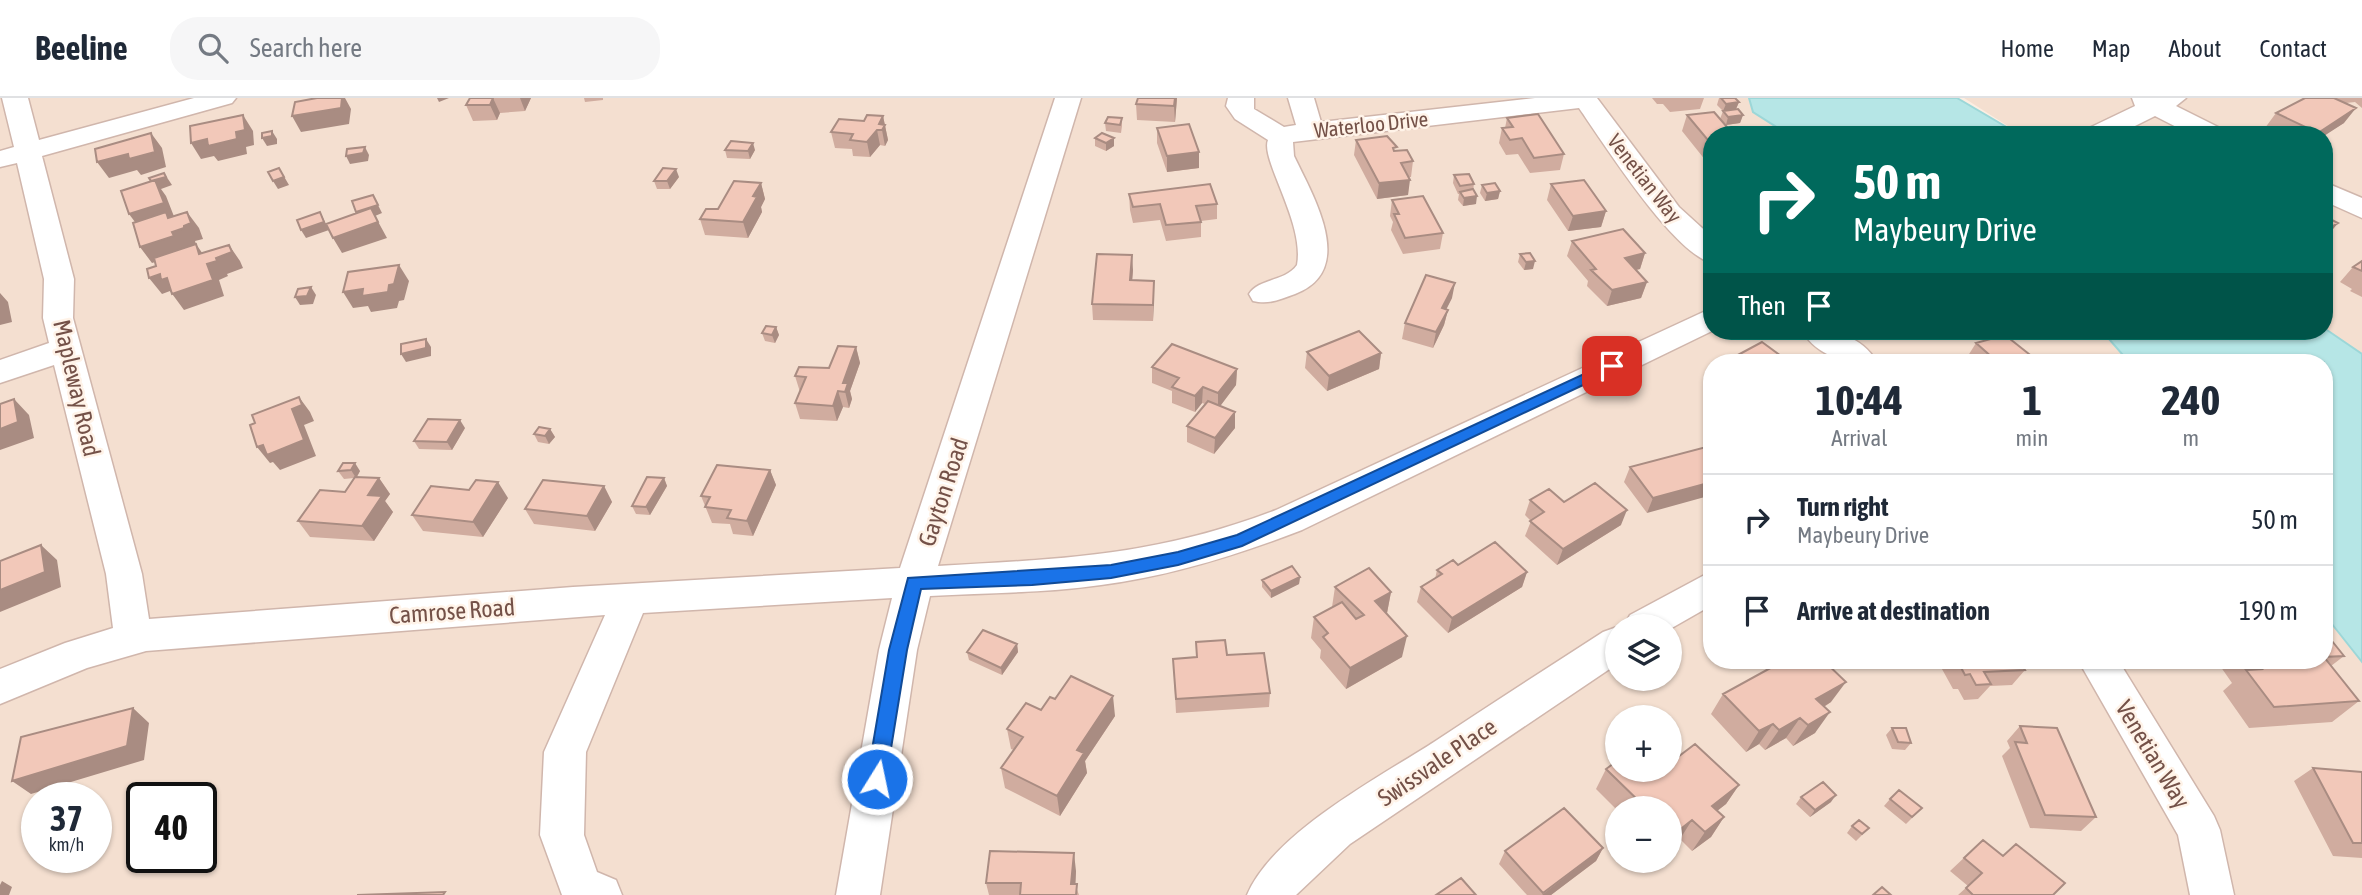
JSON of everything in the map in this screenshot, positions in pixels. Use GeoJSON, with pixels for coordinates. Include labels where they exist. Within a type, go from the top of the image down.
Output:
{"type":"FeatureCollection","features":[{"type":"Feature","properties":{"kind":"street","name":"Mapleway Road"},"geometry":{"type":"LineString","coordinates":[[15,98],[14,155],[59,279],[58,318],[124,574],[133,638]]}},
{"type":"Feature","properties":{"kind":"street"},"geometry":{"type":"LineString","coordinates":[[14,155],[223,98]]}},
{"type":"Feature","properties":{"kind":"street","name":"Gayton Road"},"geometry":{"type":"LineString","coordinates":[[858,895],[898,650],[914,583],[1068,98]]}},
{"type":"Feature","properties":{"kind":"street"},"geometry":{"type":"LineString","coordinates":[[1241,98],[1239,106],[1244,114],[1282,137],[1279,145],[1281,156],[1309,223],[1315,253],[1314,262],[1302,279],[1264,294]]}},
{"type":"Feature","properties":{"kind":"street"},"geometry":{"type":"LineString","coordinates":[[1301,98],[1311,131]]}},
{"type":"Feature","properties":{"kind":"street","name":"Waterloo Drive"},"geometry":{"type":"LineString","coordinates":[[1282,137],[1311,131],[1584,99]]}},
{"type":"Feature","properties":{"kind":"street","name":"Venetian Way"},"geometry":{"type":"LineString","coordinates":[[1584,99],[1669,213],[1703,245]]}},
{"type":"Feature","properties":{"kind":"street"},"geometry":{"type":"LineString","coordinates":[[2112,126],[2156,101],[2198,126]]}},
{"type":"Feature","properties":{"kind":"street"},"geometry":{"type":"LineString","coordinates":[[2333,194],[2362,209]]}},
{"type":"Feature","properties":{"kind":"street","name":"Camrose Road"},"geometry":{"type":"LineString","coordinates":[[0,687],[79,654],[133,638],[302,622],[630,600],[1032,578],[1111,571],[1178,559],[1242,540],[1289,520],[1703,322]]}},
{"type":"Feature","properties":{"kind":"street"},"geometry":{"type":"LineString","coordinates":[[1830,340],[1850,354]]}},
{"type":"Feature","properties":{"kind":"street"},"geometry":{"type":"LineString","coordinates":[[0,372],[66,349]]}},
{"type":"Feature","properties":{"kind":"street"},"geometry":{"type":"LineString","coordinates":[[1664,614],[1703,591]]}},
{"type":"Feature","properties":{"kind":"street"},"geometry":{"type":"LineString","coordinates":[[600,895],[580,886],[562,835],[565,752],[630,600]]}},
{"type":"Feature","properties":{"kind":"street","name":"Swissvale Place"},"geometry":{"type":"LineString","coordinates":[[1269,895],[1284,876],[1335,830],[1605,651]]}},
{"type":"Feature","properties":{"kind":"street","name":"Venetian Way"},"geometry":{"type":"LineString","coordinates":[[2102,669],[2199,830],[2212,895]]}},
{"type":"Feature","properties":{"kind":"shaded area"},"geometry":{"type":"Polygon","coordinates":[[[0,98],[1860,98],[1905,126],[1703,126],[1703,340],[2144,340],[2155,354],[1703,354],[1703,669],[2333,669],[2333,590],[2362,629],[2362,895],[0,895],[0,98]]]}},
{"type":"Feature","properties":{"kind":"shaded area"},"geometry":{"type":"Polygon","coordinates":[[[1964,98],[2362,98],[2362,377],[2331,340],[2333,126],[2008,126],[1964,98]]]}},
{"type":"Feature","properties":{"kind":"water"},"geometry":{"type":"Polygon","coordinates":[[[1749,98],[1957,98],[2005,126],[1775,126],[1753,112],[1749,98]]]}},
{"type":"Feature","properties":{"kind":"water"},"geometry":{"type":"Polygon","coordinates":[[[2333,334],[2362,354],[2362,662],[2333,625],[2333,354],[2122,354],[2110,340],[2333,340],[2333,334]]]}},
{"type":"Feature","properties":{"kind":"building"},"geometry":{"type":"Polygon","coordinates":[[[317,98],[342,98],[341,108],[292,116],[295,102],[317,98]]]}},
{"type":"Feature","properties":{"kind":"building"},"geometry":{"type":"Polygon","coordinates":[[[470,98],[493,98],[490,105],[466,105],[470,98]]]}},
{"type":"Feature","properties":{"kind":"building"},"geometry":{"type":"Polygon","coordinates":[[[1138,98],[1175,98],[1174,106],[1136,104],[1138,98]]]}},
{"type":"Feature","properties":{"kind":"building"},"geometry":{"type":"Polygon","coordinates":[[[1721,98],[1735,98],[1739,102],[1726,104],[1721,98]]]}},
{"type":"Feature","properties":{"kind":"building"},"geometry":{"type":"Polygon","coordinates":[[[2305,98],[2334,98],[2356,108],[2329,126],[2303,126],[2276,113],[2305,98]]]}},
{"type":"Feature","properties":{"kind":"building"},"geometry":{"type":"Polygon","coordinates":[[[1738,109],[1743,115],[1728,117],[1723,111],[1738,109]]]}},
{"type":"Feature","properties":{"kind":"building"},"geometry":{"type":"Polygon","coordinates":[[[1714,112],[1726,126],[1703,126],[1703,134],[1687,115],[1714,112]]]}},
{"type":"Feature","properties":{"kind":"building"},"geometry":{"type":"Polygon","coordinates":[[[1538,114],[1564,154],[1534,158],[1522,138],[1510,140],[1502,128],[1513,127],[1507,118],[1538,114]]]}},
{"type":"Feature","properties":{"kind":"building"},"geometry":{"type":"Polygon","coordinates":[[[243,115],[245,130],[236,132],[237,139],[208,146],[207,139],[191,143],[190,126],[243,115]]]}},
{"type":"Feature","properties":{"kind":"building"},"geometry":{"type":"Polygon","coordinates":[[[867,115],[883,116],[879,124],[885,125],[867,142],[850,140],[853,134],[831,132],[839,119],[864,121],[867,115]]]}},
{"type":"Feature","properties":{"kind":"building"},"geometry":{"type":"Polygon","coordinates":[[[1108,117],[1122,118],[1120,125],[1105,123],[1108,117]]]}},
{"type":"Feature","properties":{"kind":"building"},"geometry":{"type":"Polygon","coordinates":[[[1189,124],[1199,152],[1167,156],[1157,128],[1189,124]]]}},
{"type":"Feature","properties":{"kind":"building"},"geometry":{"type":"Polygon","coordinates":[[[272,131],[272,136],[262,138],[262,133],[272,131]]]}},
{"type":"Feature","properties":{"kind":"building"},"geometry":{"type":"Polygon","coordinates":[[[151,133],[155,152],[129,159],[128,154],[97,162],[95,149],[151,133]]]}},
{"type":"Feature","properties":{"kind":"building"},"geometry":{"type":"Polygon","coordinates":[[[1102,133],[1114,138],[1106,143],[1095,138],[1102,133]]]}},
{"type":"Feature","properties":{"kind":"building"},"geometry":{"type":"Polygon","coordinates":[[[1387,136],[1397,147],[1393,148],[1394,151],[1407,150],[1413,161],[1401,163],[1410,180],[1379,183],[1356,140],[1387,136]]]}},
{"type":"Feature","properties":{"kind":"building"},"geometry":{"type":"Polygon","coordinates":[[[731,141],[753,143],[748,151],[725,150],[731,141]]]}},
{"type":"Feature","properties":{"kind":"building"},"geometry":{"type":"Polygon","coordinates":[[[365,147],[363,153],[346,156],[347,149],[365,147]]]}},
{"type":"Feature","properties":{"kind":"building"},"geometry":{"type":"Polygon","coordinates":[[[279,168],[284,177],[273,181],[268,172],[279,168]]]}},
{"type":"Feature","properties":{"kind":"building"},"geometry":{"type":"Polygon","coordinates":[[[663,168],[676,169],[667,181],[654,181],[663,168]]]}},
{"type":"Feature","properties":{"kind":"building"},"geometry":{"type":"Polygon","coordinates":[[[164,173],[166,177],[151,181],[149,178],[164,173]]]}},
{"type":"Feature","properties":{"kind":"building"},"geometry":{"type":"Polygon","coordinates":[[[1469,174],[1474,184],[1460,186],[1454,175],[1469,174]]]}},
{"type":"Feature","properties":{"kind":"building"},"geometry":{"type":"Polygon","coordinates":[[[155,180],[164,203],[129,214],[121,191],[155,180]]]}},
{"type":"Feature","properties":{"kind":"building"},"geometry":{"type":"Polygon","coordinates":[[[1584,180],[1606,211],[1573,216],[1551,184],[1584,180]]]}},
{"type":"Feature","properties":{"kind":"building"},"geometry":{"type":"Polygon","coordinates":[[[734,181],[761,183],[753,196],[757,197],[743,222],[700,219],[706,209],[718,209],[734,181]]]}},
{"type":"Feature","properties":{"kind":"building"},"geometry":{"type":"Polygon","coordinates":[[[1495,183],[1500,191],[1487,193],[1482,185],[1495,183]]]}},
{"type":"Feature","properties":{"kind":"building"},"geometry":{"type":"Polygon","coordinates":[[[1210,184],[1217,204],[1196,206],[1201,222],[1166,225],[1160,204],[1133,207],[1129,194],[1210,184]]]}},
{"type":"Feature","properties":{"kind":"building"},"geometry":{"type":"Polygon","coordinates":[[[1473,189],[1477,196],[1464,198],[1460,192],[1473,189]]]}},
{"type":"Feature","properties":{"kind":"building"},"geometry":{"type":"Polygon","coordinates":[[[373,195],[378,205],[356,212],[352,201],[373,195]]]}},
{"type":"Feature","properties":{"kind":"building"},"geometry":{"type":"Polygon","coordinates":[[[1423,196],[1443,233],[1405,238],[1394,214],[1399,214],[1392,200],[1423,196]]]}},
{"type":"Feature","properties":{"kind":"building"},"geometry":{"type":"Polygon","coordinates":[[[371,208],[378,222],[333,238],[326,224],[371,208]]]}},
{"type":"Feature","properties":{"kind":"building"},"geometry":{"type":"Polygon","coordinates":[[[166,212],[168,218],[187,212],[191,223],[172,232],[174,236],[140,247],[133,223],[166,212]]]}},
{"type":"Feature","properties":{"kind":"building"},"geometry":{"type":"Polygon","coordinates":[[[320,212],[324,222],[301,230],[297,220],[320,212]]]}},
{"type":"Feature","properties":{"kind":"building"},"geometry":{"type":"Polygon","coordinates":[[[1623,229],[1645,253],[1625,258],[1647,282],[1612,290],[1591,270],[1596,269],[1572,241],[1623,229]]]}},
{"type":"Feature","properties":{"kind":"building"},"geometry":{"type":"Polygon","coordinates":[[[196,244],[199,254],[229,245],[232,252],[207,264],[213,280],[172,294],[167,278],[161,280],[160,274],[149,278],[147,269],[156,266],[154,258],[196,244]]]}},
{"type":"Feature","properties":{"kind":"building"},"geometry":{"type":"Polygon","coordinates":[[[1530,253],[1535,261],[1526,262],[1520,254],[1530,253]]]}},
{"type":"Feature","properties":{"kind":"building"},"geometry":{"type":"Polygon","coordinates":[[[1097,254],[1132,255],[1130,280],[1154,281],[1153,305],[1092,304],[1097,254]]]}},
{"type":"Feature","properties":{"kind":"building"},"geometry":{"type":"Polygon","coordinates":[[[2362,261],[2362,271],[2353,267],[2362,261]]]}},
{"type":"Feature","properties":{"kind":"building"},"geometry":{"type":"Polygon","coordinates":[[[399,265],[394,284],[389,285],[388,292],[362,296],[363,289],[343,292],[348,272],[399,265]]]}},
{"type":"Feature","properties":{"kind":"building"},"geometry":{"type":"Polygon","coordinates":[[[1426,275],[1455,283],[1442,308],[1448,310],[1436,332],[1405,323],[1426,275]]]}},
{"type":"Feature","properties":{"kind":"building"},"geometry":{"type":"Polygon","coordinates":[[[311,287],[307,296],[295,297],[298,289],[311,287]]]}},
{"type":"Feature","properties":{"kind":"building"},"geometry":{"type":"Polygon","coordinates":[[[766,326],[776,327],[772,335],[762,333],[766,326]]]}},
{"type":"Feature","properties":{"kind":"building"},"geometry":{"type":"Polygon","coordinates":[[[1359,331],[1381,353],[1329,376],[1307,352],[1359,331]]]}},
{"type":"Feature","properties":{"kind":"building"},"geometry":{"type":"Polygon","coordinates":[[[426,339],[426,348],[401,354],[401,344],[426,339]]]}},
{"type":"Feature","properties":{"kind":"building"},"geometry":{"type":"Polygon","coordinates":[[[2011,340],[2029,354],[1988,354],[1976,343],[2011,340]]]}},
{"type":"Feature","properties":{"kind":"building"},"geometry":{"type":"Polygon","coordinates":[[[1762,342],[1778,354],[1740,354],[1762,342]]]}},
{"type":"Feature","properties":{"kind":"building"},"geometry":{"type":"Polygon","coordinates":[[[1172,344],[1237,369],[1218,393],[1203,387],[1195,396],[1172,387],[1179,378],[1152,367],[1172,344]]]}},
{"type":"Feature","properties":{"kind":"building"},"geometry":{"type":"Polygon","coordinates":[[[838,346],[856,347],[843,383],[848,383],[845,392],[838,391],[833,406],[795,403],[806,377],[795,376],[799,367],[829,368],[838,346]]]}},
{"type":"Feature","properties":{"kind":"building"},"geometry":{"type":"Polygon","coordinates":[[[299,397],[302,405],[292,409],[304,440],[267,455],[263,445],[257,447],[250,425],[255,423],[252,415],[299,397]]]}},
{"type":"Feature","properties":{"kind":"building"},"geometry":{"type":"Polygon","coordinates":[[[14,399],[18,422],[0,429],[0,404],[14,399]]]}},
{"type":"Feature","properties":{"kind":"building"},"geometry":{"type":"Polygon","coordinates":[[[1208,401],[1235,412],[1215,438],[1187,426],[1208,401]]]}},
{"type":"Feature","properties":{"kind":"building"},"geometry":{"type":"Polygon","coordinates":[[[428,419],[460,420],[447,442],[414,441],[428,419]]]}},
{"type":"Feature","properties":{"kind":"building"},"geometry":{"type":"Polygon","coordinates":[[[539,427],[550,429],[545,436],[534,434],[539,427]]]}},
{"type":"Feature","properties":{"kind":"building"},"geometry":{"type":"Polygon","coordinates":[[[1703,448],[1703,484],[1653,498],[1630,467],[1703,448]]]}},
{"type":"Feature","properties":{"kind":"building"},"geometry":{"type":"Polygon","coordinates":[[[343,463],[355,463],[351,470],[338,471],[343,463]]]}},
{"type":"Feature","properties":{"kind":"building"},"geometry":{"type":"Polygon","coordinates":[[[717,465],[770,470],[747,521],[727,518],[731,510],[705,507],[710,497],[701,496],[717,465]]]}},
{"type":"Feature","properties":{"kind":"building"},"geometry":{"type":"Polygon","coordinates":[[[355,477],[379,478],[368,495],[382,496],[362,526],[298,521],[320,490],[345,492],[355,477]]]}},
{"type":"Feature","properties":{"kind":"building"},"geometry":{"type":"Polygon","coordinates":[[[647,477],[664,478],[646,507],[632,506],[647,477]]]}},
{"type":"Feature","properties":{"kind":"building"},"geometry":{"type":"Polygon","coordinates":[[[476,480],[498,482],[473,522],[412,515],[431,486],[469,490],[476,480]]]}},
{"type":"Feature","properties":{"kind":"building"},"geometry":{"type":"Polygon","coordinates":[[[543,480],[604,486],[587,516],[525,509],[543,480]]]}},
{"type":"Feature","properties":{"kind":"building"},"geometry":{"type":"Polygon","coordinates":[[[1595,483],[1627,510],[1563,549],[1530,521],[1544,512],[1530,500],[1549,489],[1564,502],[1595,483]]]}},
{"type":"Feature","properties":{"kind":"building"},"geometry":{"type":"Polygon","coordinates":[[[1495,542],[1527,572],[1452,618],[1421,587],[1442,574],[1437,570],[1453,560],[1458,565],[1495,542]]]}},
{"type":"Feature","properties":{"kind":"building"},"geometry":{"type":"Polygon","coordinates":[[[41,545],[45,572],[0,590],[0,561],[41,545]]]}},
{"type":"Feature","properties":{"kind":"building"},"geometry":{"type":"Polygon","coordinates":[[[1292,566],[1300,577],[1271,591],[1262,580],[1292,566]]]}},
{"type":"Feature","properties":{"kind":"building"},"geometry":{"type":"Polygon","coordinates":[[[1369,568],[1391,592],[1375,601],[1407,636],[1350,668],[1323,637],[1328,633],[1314,617],[1342,602],[1356,619],[1364,615],[1335,587],[1369,568]]]}},
{"type":"Feature","properties":{"kind":"building"},"geometry":{"type":"Polygon","coordinates":[[[983,630],[1017,644],[1001,668],[967,652],[983,630]]]}},
{"type":"Feature","properties":{"kind":"building"},"geometry":{"type":"Polygon","coordinates":[[[1225,640],[1227,655],[1264,653],[1270,693],[1176,699],[1173,659],[1197,657],[1196,642],[1225,640]]]}},
{"type":"Feature","properties":{"kind":"building"},"geometry":{"type":"Polygon","coordinates":[[[2333,642],[2344,656],[2333,657],[2333,642]]]}},
{"type":"Feature","properties":{"kind":"building"},"geometry":{"type":"Polygon","coordinates":[[[2333,668],[2359,701],[2274,707],[2246,670],[2333,668]]]}},
{"type":"Feature","properties":{"kind":"building"},"geometry":{"type":"Polygon","coordinates":[[[1769,669],[1832,669],[1846,682],[1816,699],[1830,712],[1808,725],[1800,718],[1779,730],[1773,724],[1759,731],[1723,694],[1769,669]]]}},
{"type":"Feature","properties":{"kind":"building"},"geometry":{"type":"Polygon","coordinates":[[[1962,669],[2025,670],[1984,672],[1991,684],[1976,685],[1970,674],[1965,675],[1962,669]]]}},
{"type":"Feature","properties":{"kind":"building"},"geometry":{"type":"Polygon","coordinates":[[[1071,676],[1113,696],[1077,750],[1084,753],[1057,796],[1001,768],[1023,737],[1007,729],[1026,703],[1041,710],[1050,697],[1055,699],[1071,676]]]}},
{"type":"Feature","properties":{"kind":"building"},"geometry":{"type":"Polygon","coordinates":[[[133,708],[127,746],[12,781],[21,737],[133,708]]]}},
{"type":"Feature","properties":{"kind":"building"},"geometry":{"type":"Polygon","coordinates":[[[2020,726],[2057,728],[2096,817],[2045,815],[2015,742],[2027,743],[2020,726]]]}},
{"type":"Feature","properties":{"kind":"building"},"geometry":{"type":"Polygon","coordinates":[[[1892,728],[1906,728],[1911,743],[1898,742],[1892,728]]]}},
{"type":"Feature","properties":{"kind":"building"},"geometry":{"type":"Polygon","coordinates":[[[1695,744],[1739,785],[1712,806],[1724,817],[1705,832],[1692,820],[1682,828],[1682,796],[1634,796],[1619,782],[1682,782],[1682,754],[1695,744]]]}},
{"type":"Feature","properties":{"kind":"building"},"geometry":{"type":"Polygon","coordinates":[[[2313,768],[2362,772],[2362,843],[2353,843],[2313,768]]]}},
{"type":"Feature","properties":{"kind":"building"},"geometry":{"type":"Polygon","coordinates":[[[1823,782],[1836,795],[1815,810],[1801,797],[1823,782]]]}},
{"type":"Feature","properties":{"kind":"building"},"geometry":{"type":"Polygon","coordinates":[[[1899,790],[1922,808],[1912,817],[1890,799],[1899,790]]]}},
{"type":"Feature","properties":{"kind":"building"},"geometry":{"type":"Polygon","coordinates":[[[1564,808],[1603,848],[1543,893],[1505,851],[1564,808]]]}},
{"type":"Feature","properties":{"kind":"building"},"geometry":{"type":"Polygon","coordinates":[[[1859,820],[1869,828],[1862,834],[1852,826],[1859,820]]]}},
{"type":"Feature","properties":{"kind":"building"},"geometry":{"type":"Polygon","coordinates":[[[1983,840],[2003,856],[2016,844],[2065,883],[2053,895],[1973,895],[1966,888],[1982,873],[1964,858],[1983,840]]]}},
{"type":"Feature","properties":{"kind":"building"},"geometry":{"type":"Polygon","coordinates":[[[990,851],[1074,853],[1071,884],[1077,884],[1076,895],[1020,895],[1021,883],[986,883],[990,851]]]}},
{"type":"Feature","properties":{"kind":"building"},"geometry":{"type":"Polygon","coordinates":[[[1461,878],[1476,895],[1436,895],[1461,878]]]}},
{"type":"Feature","properties":{"kind":"building"},"geometry":{"type":"Polygon","coordinates":[[[1882,887],[1891,895],[1873,895],[1882,887]]]}},
{"type":"Feature","properties":{"kind":"building"},"geometry":{"type":"Polygon","coordinates":[[[445,892],[443,895],[357,895],[445,892]]]}},
{"type":"Feature","properties":{"kind":"route"},"geometry":{"type":"LineString","coordinates":[[877,779],[898,650],[914,583],[1032,578],[1111,571],[1178,559],[1242,540],[1612,366]]}}]}
